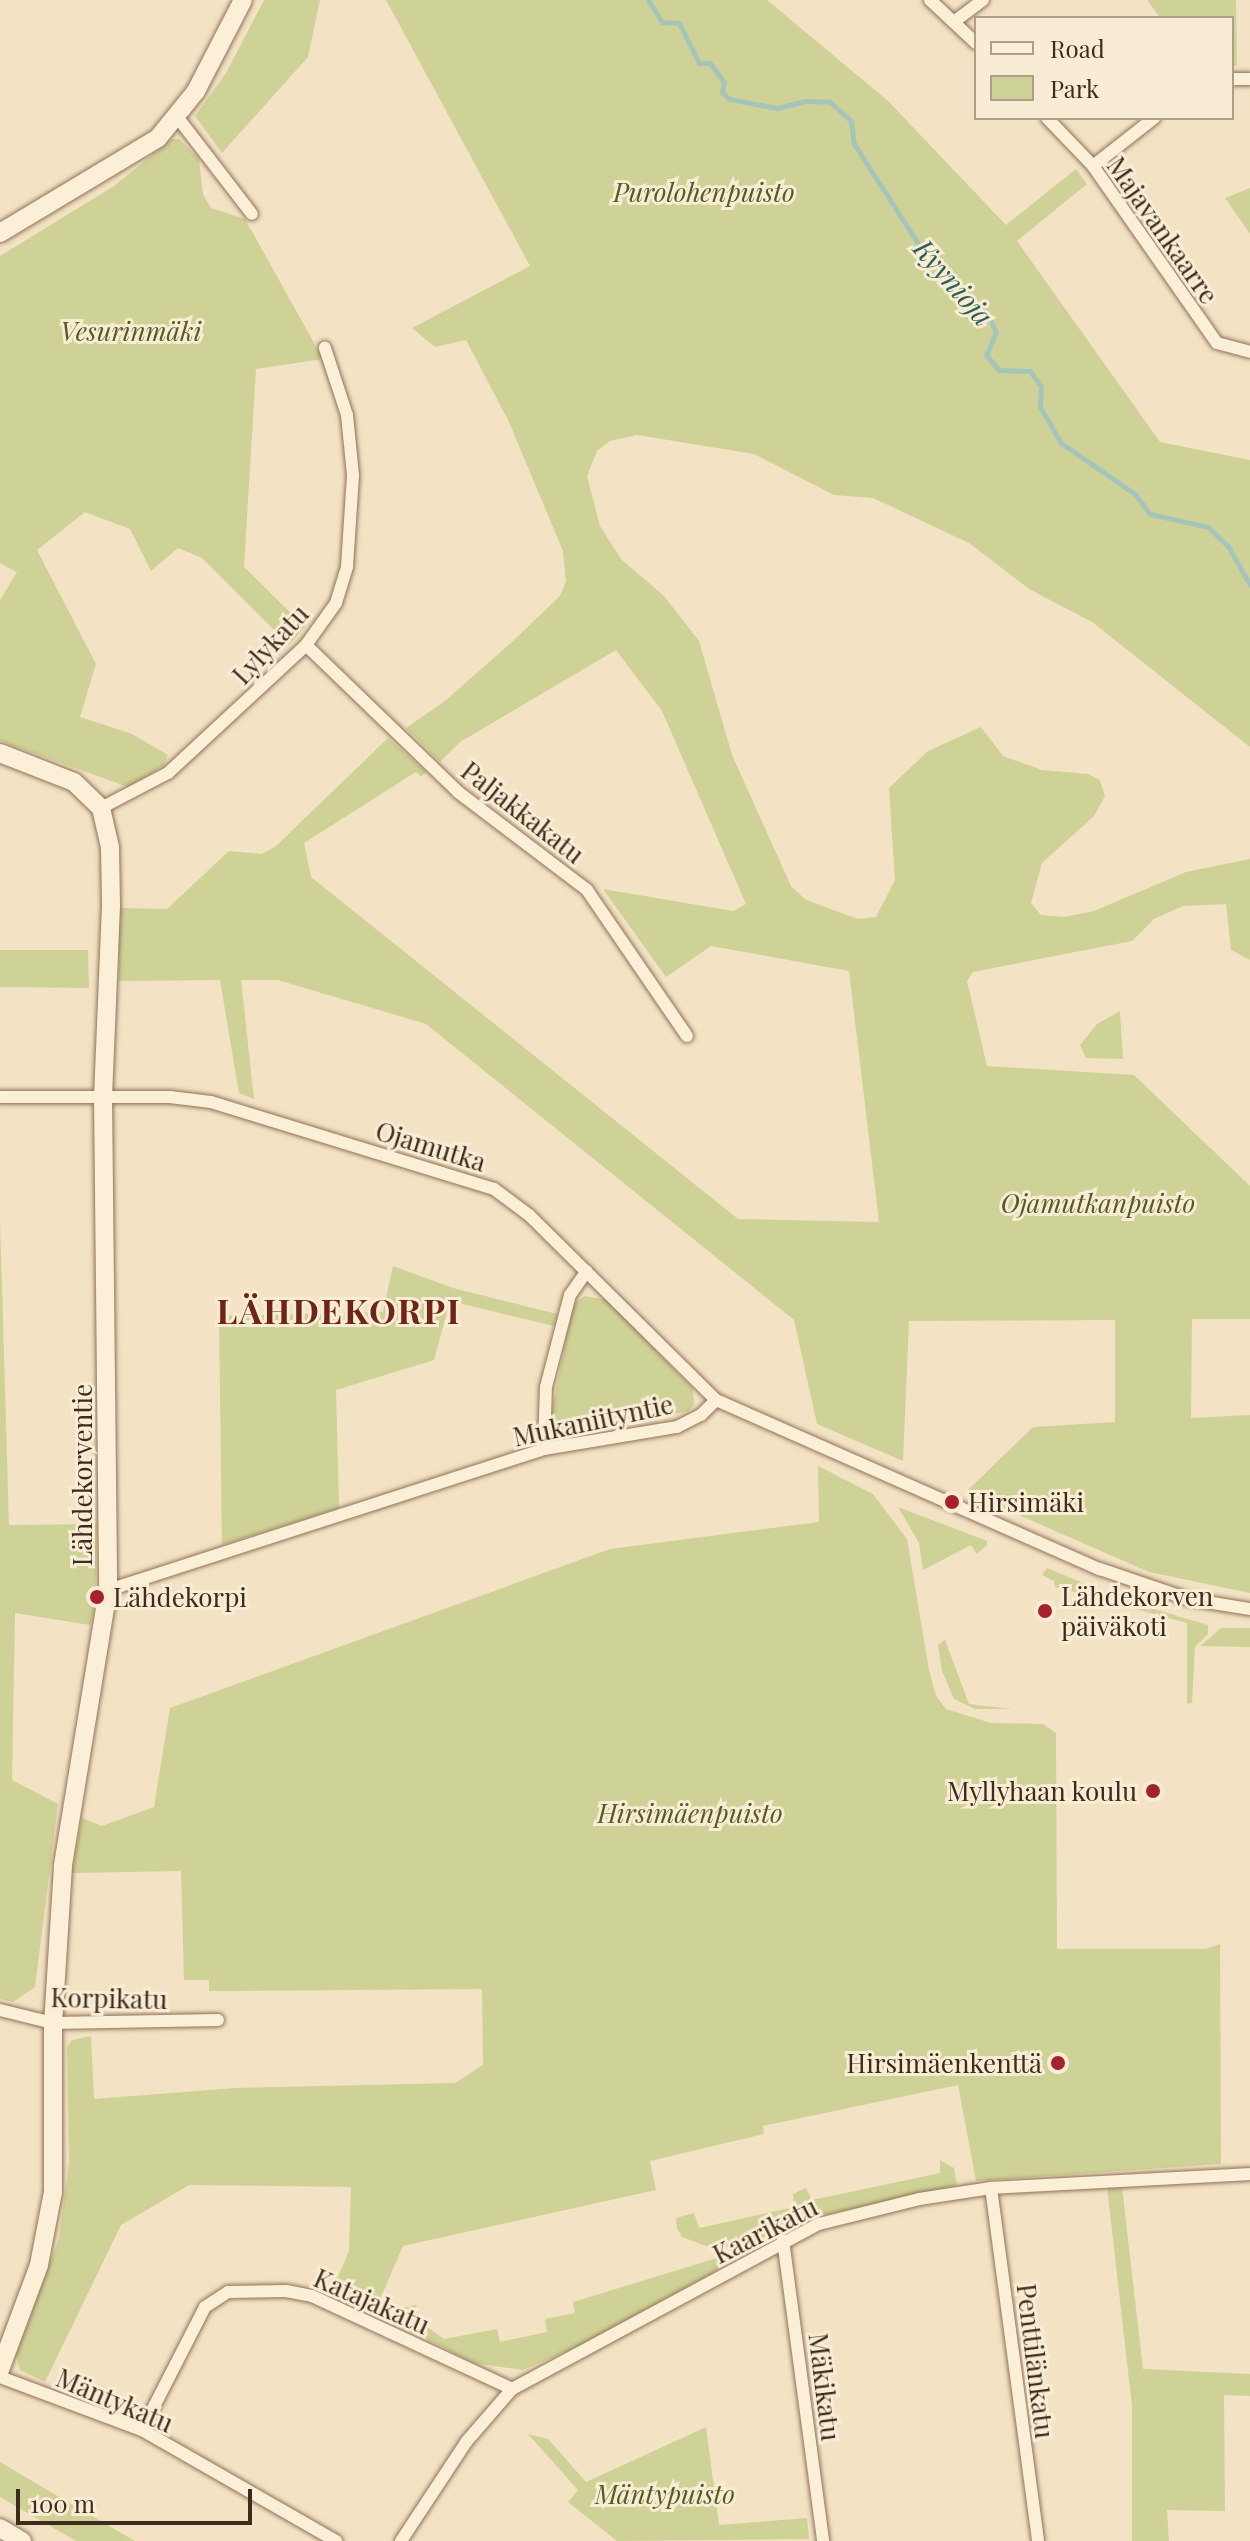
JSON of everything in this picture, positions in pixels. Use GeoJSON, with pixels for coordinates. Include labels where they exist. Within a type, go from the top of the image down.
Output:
{"type":"FeatureCollection","features":[{"type":"Feature","properties":{"kind":"street"},"geometry":{"type":"LineString","coordinates":[[0,233],[120,166],[178,118],[243,0]]}},
{"type":"Feature","properties":{"kind":"street"},"geometry":{"type":"LineString","coordinates":[[930,0],[974,41]]}},
{"type":"Feature","properties":{"kind":"street"},"geometry":{"type":"LineString","coordinates":[[955,21],[983,0]]}},
{"type":"Feature","properties":{"kind":"street"},"geometry":{"type":"LineString","coordinates":[[178,118],[252,214]]}},
{"type":"Feature","properties":{"kind":"street","name":"Majavankaarre"},"geometry":{"type":"LineString","coordinates":[[1049,120],[1093,166],[1210,336],[1228,349],[1250,352]]}},
{"type":"Feature","properties":{"kind":"street"},"geometry":{"type":"LineString","coordinates":[[1093,166],[1151,120]]}},
{"type":"Feature","properties":{"kind":"street","name":"Lylykatu"},"geometry":{"type":"LineString","coordinates":[[101,808],[168,773],[306,645],[342,590],[353,475],[347,415],[325,348]]}},
{"type":"Feature","properties":{"kind":"street","name":"Paljakkakatu"},"geometry":{"type":"LineString","coordinates":[[306,645],[458,792],[587,890],[687,1036]]}},
{"type":"Feature","properties":{"kind":"street"},"geometry":{"type":"LineString","coordinates":[[0,753],[74,782],[101,808]]}},
{"type":"Feature","properties":{"kind":"street","name":"Lähdekorventie"},"geometry":{"type":"LineString","coordinates":[[0,2370],[39,2265],[53,2192],[53,2023],[63,1866],[108,1590],[103,1096],[111,906],[110,847],[101,808]]}},
{"type":"Feature","properties":{"kind":"street","name":"Ojamutka"},"geometry":{"type":"LineString","coordinates":[[0,1097],[103,1096],[211,1102],[494,1189],[587,1271],[716,1400]]}},
{"type":"Feature","properties":{"kind":"street"},"geometry":{"type":"LineString","coordinates":[[544,1449],[546,1387],[570,1295],[587,1271]]}},
{"type":"Feature","properties":{"kind":"street"},"geometry":{"type":"LineString","coordinates":[[716,1400],[1100,1569],[1188,1599],[1250,1609]]}},
{"type":"Feature","properties":{"kind":"street","name":"Mukaniityntie"},"geometry":{"type":"LineString","coordinates":[[108,1590],[544,1449],[677,1427],[701,1415],[716,1400]]}},
{"type":"Feature","properties":{"kind":"street","name":"Korpikatu"},"geometry":{"type":"LineString","coordinates":[[0,2010],[53,2023],[218,2020]]}},
{"type":"Feature","properties":{"kind":"street","name":"Kaarikatu"},"geometry":{"type":"LineString","coordinates":[[401,2541],[467,2441],[512,2389],[783,2240],[863,2211],[991,2188],[1250,2174]]}},
{"type":"Feature","properties":{"kind":"street","name":"Penttilänkatu"},"geometry":{"type":"LineString","coordinates":[[991,2188],[1038,2541]]}},
{"type":"Feature","properties":{"kind":"street","name":"Mäkikatu"},"geometry":{"type":"LineString","coordinates":[[783,2240],[823,2541]]}},
{"type":"Feature","properties":{"kind":"street","name":"Katajakatu"},"geometry":{"type":"LineString","coordinates":[[142,2430],[205,2307],[240,2291],[312,2296],[512,2389]]}},
{"type":"Feature","properties":{"kind":"street","name":"Mäntykatu"},"geometry":{"type":"LineString","coordinates":[[0,2377],[142,2430],[336,2541]]}},
{"type":"Feature","properties":{"kind":"street"},"geometry":{"type":"LineString","coordinates":[[0,2528],[22,2541]]}},
{"type":"Feature","properties":{"kind":"green space"},"geometry":{"type":"Polygon","coordinates":[[[264,0],[320,0],[308,57],[222,153],[195,116],[226,73],[264,0]]]}},
{"type":"Feature","properties":{"kind":"green space"},"geometry":{"type":"Polygon","coordinates":[[[386,0],[767,0],[888,101],[1006,225],[1076,169],[1087,184],[1017,241],[1160,442],[1250,460],[1250,747],[1092,622],[1029,589],[969,543],[873,498],[834,495],[754,454],[637,435],[610,441],[597,451],[587,476],[600,526],[621,559],[664,596],[699,641],[732,755],[791,886],[806,900],[858,919],[876,917],[895,880],[889,788],[928,751],[981,727],[1003,756],[1042,770],[1088,774],[1100,780],[1105,796],[1094,816],[1042,863],[1031,903],[1041,915],[1064,917],[1094,911],[1186,872],[1250,859],[1250,960],[1231,950],[1226,904],[1183,906],[1154,919],[1132,941],[973,972],[967,981],[987,1066],[1134,1075],[1250,1186],[1250,1319],[1192,1319],[1191,1418],[1250,1415],[1250,1593],[1149,1572],[966,1492],[1033,1427],[1115,1422],[1115,1320],[909,1321],[903,1461],[817,1424],[794,1320],[426,1024],[278,980],[241,980],[254,1099],[239,1093],[220,980],[119,981],[119,908],[167,909],[229,851],[261,854],[275,847],[388,738],[426,772],[421,777],[416,772],[304,843],[311,877],[738,1219],[879,1222],[849,971],[711,946],[666,977],[603,889],[733,911],[746,904],[662,711],[616,650],[460,742],[440,762],[406,728],[445,701],[512,642],[560,596],[566,581],[563,551],[509,422],[466,340],[435,347],[412,328],[530,266],[386,0]]]}},
{"type":"Feature","properties":{"kind":"green space"},"geometry":{"type":"Polygon","coordinates":[[[1147,0],[1236,0],[1237,66],[1234,66],[1234,16],[1159,16],[1147,0]]]}},
{"type":"Feature","properties":{"kind":"green space","name":"Vesurinmäki"},"geometry":{"type":"Polygon","coordinates":[[[172,139],[179,139],[199,159],[203,194],[211,208],[245,219],[323,359],[256,369],[244,567],[305,627],[289,645],[202,558],[178,548],[151,571],[130,529],[85,512],[37,550],[96,664],[80,717],[132,734],[168,755],[164,765],[128,787],[0,741],[0,600],[17,572],[0,563],[0,256],[114,186],[172,139]]]}},
{"type":"Feature","properties":{"kind":"green space"},"geometry":{"type":"Polygon","coordinates":[[[1250,188],[1250,234],[1225,198],[1250,188]]]}},
{"type":"Feature","properties":{"kind":"green space"},"geometry":{"type":"Polygon","coordinates":[[[0,950],[88,950],[89,988],[0,987],[0,950]]]}},
{"type":"Feature","properties":{"kind":"green space"},"geometry":{"type":"Polygon","coordinates":[[[1120,1011],[1123,1059],[1086,1058],[1080,1045],[1097,1024],[1120,1011]]]}},
{"type":"Feature","properties":{"kind":"green space"},"geometry":{"type":"Polygon","coordinates":[[[0,1219],[9,1525],[97,1524],[95,1605],[90,1625],[15,1613],[12,1780],[58,1804],[35,1987],[13,2002],[0,1999],[0,1219]]]}},
{"type":"Feature","properties":{"kind":"green space"},"geometry":{"type":"Polygon","coordinates":[[[393,1266],[453,1288],[557,1314],[554,1326],[450,1301],[434,1360],[336,1390],[339,1508],[222,1545],[219,1316],[383,1312],[393,1266]]]}},
{"type":"Feature","properties":{"kind":"green space"},"geometry":{"type":"Polygon","coordinates":[[[585,1296],[607,1300],[693,1389],[694,1405],[688,1411],[581,1433],[568,1433],[550,1421],[573,1304],[585,1296]]]}},
{"type":"Feature","properties":{"kind":"green space","name":"Hirsimäenpuisto"},"geometry":{"type":"Polygon","coordinates":[[[818,1466],[873,1494],[907,1539],[929,1670],[936,1696],[946,1709],[991,1723],[1043,1724],[1056,1733],[1057,1949],[1205,1949],[1220,1944],[1221,2164],[976,2181],[958,2085],[763,2126],[764,2134],[650,2161],[656,2190],[403,2246],[374,2313],[331,2293],[349,2251],[351,2187],[189,2185],[121,2225],[45,2382],[20,2370],[16,2355],[59,2238],[69,2163],[67,2047],[72,2040],[91,2036],[94,2099],[235,2088],[455,2083],[483,2065],[482,1989],[209,1991],[209,1980],[184,1980],[181,1871],[72,1873],[82,1818],[102,1826],[154,1807],[170,1708],[610,1549],[819,1522],[818,1466]]]}},
{"type":"Feature","properties":{"kind":"green space"},"geometry":{"type":"Polygon","coordinates":[[[898,1507],[987,1541],[987,1545],[977,1554],[971,1545],[923,1570],[919,1543],[898,1507]]]}},
{"type":"Feature","properties":{"kind":"green space"},"geometry":{"type":"Polygon","coordinates":[[[1047,1568],[1123,1600],[1208,1625],[1208,1634],[1195,1647],[1192,1703],[1187,1704],[1187,1623],[1055,1587],[1054,1581],[1042,1575],[1047,1568]]]}},
{"type":"Feature","properties":{"kind":"green space"},"geometry":{"type":"Polygon","coordinates":[[[1221,1628],[1250,1628],[1250,1647],[1200,1646],[1221,1628]]]}},
{"type":"Feature","properties":{"kind":"green space"},"geometry":{"type":"Polygon","coordinates":[[[945,1640],[969,1704],[1012,1709],[975,1709],[954,1699],[942,1671],[938,1645],[945,1640]]]}},
{"type":"Feature","properties":{"kind":"green space"},"geometry":{"type":"Polygon","coordinates":[[[940,2160],[954,2168],[957,2185],[815,2217],[748,2247],[709,2247],[682,2237],[677,2228],[676,2218],[694,2213],[699,2228],[794,2207],[793,2194],[806,2188],[812,2200],[940,2173],[940,2160]]]}},
{"type":"Feature","properties":{"kind":"green space"},"geometry":{"type":"Polygon","coordinates":[[[1107,2187],[1122,2187],[1143,2369],[1250,2374],[1250,2396],[1224,2395],[1225,2511],[1167,2510],[1169,2541],[1132,2541],[1132,2406],[1107,2187]]]}},
{"type":"Feature","properties":{"kind":"green space"},"geometry":{"type":"Polygon","coordinates":[[[717,2258],[721,2265],[716,2271],[583,2344],[523,2370],[474,2363],[394,2322],[397,2309],[416,2305],[419,2321],[444,2339],[497,2329],[500,2342],[547,2332],[545,2319],[575,2313],[573,2302],[717,2258]]]}},
{"type":"Feature","properties":{"kind":"green space","name":"Mäntypuisto"},"geometry":{"type":"Polygon","coordinates":[[[706,2427],[719,2525],[807,2518],[809,2539],[617,2541],[568,2502],[578,2490],[528,2434],[548,2439],[586,2482],[706,2427]]]}},
{"type":"Feature","properties":{"kind":"green space"},"geometry":{"type":"Polygon","coordinates":[[[0,2462],[135,2541],[76,2541],[0,2497],[0,2462]]]}},
{"type":"Feature","properties":{"kind":"waterway","name":"Kyynioja"},"geometry":{"type":"LineString","coordinates":[[648,0],[662,22],[679,23],[699,63],[710,63],[724,82],[722,92],[729,99],[777,108],[805,101],[830,102],[851,121],[854,144],[925,254],[987,313],[996,332],[986,355],[999,370],[1030,371],[1041,387],[1040,407],[1061,443],[1135,494],[1150,514],[1208,527],[1228,546],[1250,585]]}},
{"type":"Feature","properties":{"kind":"place","name":"Hirsimäki"},"geometry":{"type":"Point","coordinates":[952,1502]}},
{"type":"Feature","properties":{"kind":"place","name":"Lähdekorpi"},"geometry":{"type":"Point","coordinates":[97,1597]}},
{"type":"Feature","properties":{"kind":"place","name":"Lähdekorven päiväkoti"},"geometry":{"type":"Point","coordinates":[1045,1611]}},
{"type":"Feature","properties":{"kind":"place","name":"Myllyhaan koulu"},"geometry":{"type":"Point","coordinates":[1153,1791]}},
{"type":"Feature","properties":{"kind":"place","name":"Hirsimäenkenttä"},"geometry":{"type":"Point","coordinates":[1058,2063]}},
{"type":"Feature","properties":{"kind":"district","name":"LÄHDEKORPI"},"geometry":{"type":"Point","coordinates":[339,1311]}},
{"type":"Feature","properties":{"kind":"park label","name":"Purolohenpuisto"},"geometry":{"type":"Point","coordinates":[704,192]}},
{"type":"Feature","properties":{"kind":"park label","name":"Ojamutkanpuisto"},"geometry":{"type":"Point","coordinates":[1098,1203]}}]}
